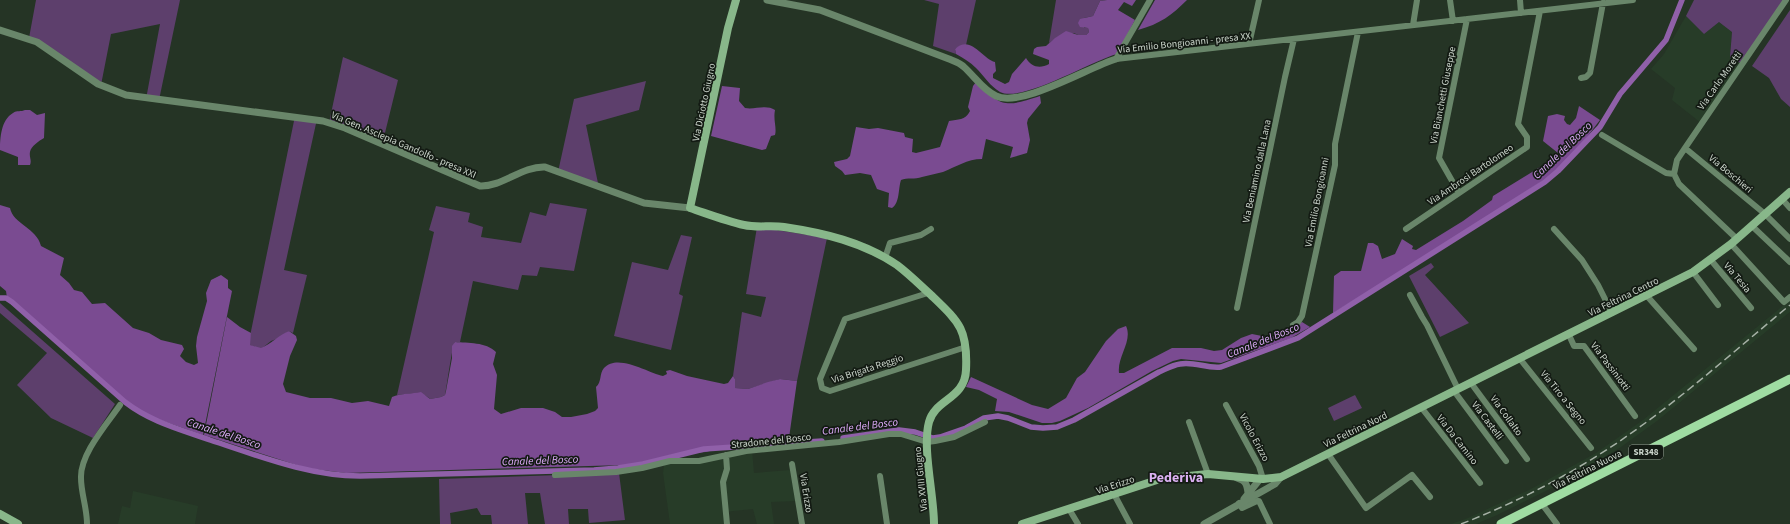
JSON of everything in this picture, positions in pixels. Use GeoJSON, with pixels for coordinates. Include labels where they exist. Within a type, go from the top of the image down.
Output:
{"type":"FeatureCollection","features":[{"type":"Feature","properties":{"kind":"main road","name":"Via Diciotto Giugno"},"geometry":{"type":"LineString","coordinates":[[690,208],[728,28],[736,0]]}},
{"type":"Feature","properties":{"kind":"main road","name":"Via Feltrina Centro"},"geometry":{"type":"LineString","coordinates":[[1520,359],[1693,272],[1734,242],[1790,192]]}},
{"type":"Feature","properties":{"kind":"main road"},"geometry":{"type":"LineString","coordinates":[[690,208],[746,226],[777,226],[840,238],[862,246],[885,258],[904,270],[928,293],[959,325],[963,333],[966,347],[966,369],[963,384],[951,398],[934,410],[929,422],[927,437]]}},
{"type":"Feature","properties":{"kind":"main road","name":"Via Feltrina Nord"},"geometry":{"type":"LineString","coordinates":[[1281,477],[1520,359]]}},
{"type":"Feature","properties":{"kind":"main road","name":"Via Feltrina Nuova"},"geometry":{"type":"LineString","coordinates":[[1501,524],[1790,378]]}},
{"type":"Feature","properties":{"kind":"main road","name":"Via XVIII Giugno"},"geometry":{"type":"LineString","coordinates":[[927,437],[934,524]]}},
{"type":"Feature","properties":{"kind":"main road","name":"Via Erizzo"},"geometry":{"type":"LineString","coordinates":[[1024,524],[1160,479],[1208,474],[1262,479]]}},
{"type":"Feature","properties":{"kind":"main road"},"geometry":{"type":"LineString","coordinates":[[1262,479],[1281,477]]}},
{"type":"Feature","properties":{"kind":"main road"},"geometry":{"type":"LineString","coordinates":[[0,514],[18,524]]}},
{"type":"Feature","properties":{"kind":"street","name":"Via Emilio Bongioanni - presa XX"},"geometry":{"type":"LineString","coordinates":[[767,0],[820,10],[948,58],[965,68],[987,91],[1007,99],[1021,96],[1064,81],[1116,59],[1633,0]]}},
{"type":"Feature","properties":{"kind":"street"},"geometry":{"type":"LineString","coordinates":[[1116,59],[1150,0]]}},
{"type":"Feature","properties":{"kind":"street"},"geometry":{"type":"LineString","coordinates":[[1249,44],[1259,0]]}},
{"type":"Feature","properties":{"kind":"street"},"geometry":{"type":"LineString","coordinates":[[1413,25],[1417,0]]}},
{"type":"Feature","properties":{"kind":"street"},"geometry":{"type":"LineString","coordinates":[[1450,0],[1453,21]]}},
{"type":"Feature","properties":{"kind":"street"},"geometry":{"type":"LineString","coordinates":[[1520,0],[1521,13]]}},
{"type":"Feature","properties":{"kind":"street"},"geometry":{"type":"LineString","coordinates":[[1572,7],[1573,0]]}},
{"type":"Feature","properties":{"kind":"street","name":"Via Carlo Moretti"},"geometry":{"type":"LineString","coordinates":[[1674,174],[1677,160],[1786,0]]}},
{"type":"Feature","properties":{"kind":"street"},"geometry":{"type":"LineString","coordinates":[[1581,78],[1586,77],[1590,73],[1603,3]]}},
{"type":"Feature","properties":{"kind":"street","name":"Via Ambrosi Bartolomeo"},"geometry":{"type":"LineString","coordinates":[[1406,229],[1527,148],[1527,137],[1518,124],[1540,11]]}},
{"type":"Feature","properties":{"kind":"street","name":"Via Bianchetti Giuseppe"},"geometry":{"type":"LineString","coordinates":[[1459,193],[1439,158],[1467,19]]}},
{"type":"Feature","properties":{"kind":"street","name":"Via Gen. Asclepia Gandolfo - presa XXI"},"geometry":{"type":"LineString","coordinates":[[0,30],[37,42],[98,84],[126,95],[323,121],[345,128],[480,186],[489,185],[528,170],[545,167],[644,203],[690,208]]}},
{"type":"Feature","properties":{"kind":"street","name":"Via Emilio Bongioanni"},"geometry":{"type":"LineString","coordinates":[[1293,325],[1298,322],[1302,316],[1336,165],[1335,144],[1358,32]]}},
{"type":"Feature","properties":{"kind":"street","name":"Via Beniamino dalla Lana"},"geometry":{"type":"LineString","coordinates":[[1238,308],[1294,39]]}},
{"type":"Feature","properties":{"kind":"street"},"geometry":{"type":"LineString","coordinates":[[1602,135],[1666,173],[1674,174],[1679,184],[1734,242],[1784,302],[1790,297]]}},
{"type":"Feature","properties":{"kind":"street","name":"Via Boschieri"},"geometry":{"type":"LineString","coordinates":[[1685,148],[1765,214]]}},
{"type":"Feature","properties":{"kind":"street"},"geometry":{"type":"LineString","coordinates":[[1782,199],[1790,208]]}},
{"type":"Feature","properties":{"kind":"street"},"geometry":{"type":"LineString","coordinates":[[1765,214],[1789,235]]}},
{"type":"Feature","properties":{"kind":"street"},"geometry":{"type":"LineString","coordinates":[[1752,226],[1790,262]]}},
{"type":"Feature","properties":{"kind":"street"},"geometry":{"type":"LineString","coordinates":[[885,258],[890,243],[921,235],[932,229]]}},
{"type":"Feature","properties":{"kind":"street"},"geometry":{"type":"LineString","coordinates":[[1554,230],[1582,260],[1598,285],[1612,313]]}},
{"type":"Feature","properties":{"kind":"street","name":"Via Tesia"},"geometry":{"type":"LineString","coordinates":[[1710,259],[1751,308]]}},
{"type":"Feature","properties":{"kind":"street"},"geometry":{"type":"LineString","coordinates":[[1693,272],[1718,305]]}},
{"type":"Feature","properties":{"kind":"street","name":"Via Brigata Reggio"},"geometry":{"type":"LineString","coordinates":[[928,293],[845,319],[820,379],[822,388],[830,391],[966,347]]}},
{"type":"Feature","properties":{"kind":"street"},"geometry":{"type":"LineString","coordinates":[[1410,295],[1422,318],[1427,324],[1456,390]]}},
{"type":"Feature","properties":{"kind":"street"},"geometry":{"type":"LineString","coordinates":[[1647,296],[1694,349]]}},
{"type":"Feature","properties":{"kind":"street","name":"Via Passiniotti"},"geometry":{"type":"LineString","coordinates":[[1569,334],[1574,346],[1584,346],[1635,416]]}},
{"type":"Feature","properties":{"kind":"street","name":"Via Tiro a Segno"},"geometry":{"type":"LineString","coordinates":[[1520,359],[1591,448]]}},
{"type":"Feature","properties":{"kind":"street","name":"Via Collalto"},"geometry":{"type":"LineString","coordinates":[[1471,383],[1527,459]]}},
{"type":"Feature","properties":{"kind":"street","name":"Via Castelli"},"geometry":{"type":"LineString","coordinates":[[1456,390],[1506,461]]}},
{"type":"Feature","properties":{"kind":"street","name":"Vicolo Erizzo"},"geometry":{"type":"LineString","coordinates":[[1226,404],[1259,466],[1262,479]]}},
{"type":"Feature","properties":{"kind":"street"},"geometry":{"type":"LineString","coordinates":[[87,524],[86,509],[80,477],[83,465],[100,433],[120,405]]}},
{"type":"Feature","properties":{"kind":"street","name":"Via Da Camino"},"geometry":{"type":"LineString","coordinates":[[1421,407],[1480,483]]}},
{"type":"Feature","properties":{"kind":"street","name":"Stradone del Bosco"},"geometry":{"type":"LineString","coordinates":[[555,475],[616,472],[642,468],[670,461],[699,461],[772,448],[839,442],[889,434],[927,437],[954,437],[985,422]]}},
{"type":"Feature","properties":{"kind":"street"},"geometry":{"type":"LineString","coordinates":[[1190,422],[1208,474]]}},
{"type":"Feature","properties":{"kind":"street"},"geometry":{"type":"LineString","coordinates":[[1328,454],[1366,508],[1412,475],[1430,497]]}},
{"type":"Feature","properties":{"kind":"street"},"geometry":{"type":"LineString","coordinates":[[726,455],[727,469],[723,482],[727,524]]}},
{"type":"Feature","properties":{"kind":"street","name":"Via Erizzo"},"geometry":{"type":"LineString","coordinates":[[792,464],[802,524]]}},
{"type":"Feature","properties":{"kind":"street"},"geometry":{"type":"LineString","coordinates":[[880,476],[887,524]]}},
{"type":"Feature","properties":{"kind":"street"},"geometry":{"type":"LineString","coordinates":[[1232,476],[1244,480],[1247,485],[1248,493]]}},
{"type":"Feature","properties":{"kind":"street","name":"Via Feltrina Nord"},"geometry":{"type":"LineString","coordinates":[[1207,523],[1240,502],[1275,484],[1281,477]]}},
{"type":"Feature","properties":{"kind":"street"},"geometry":{"type":"LineString","coordinates":[[1262,479],[1262,491]]}},
{"type":"Feature","properties":{"kind":"street","name":"Via Feltrina Nord"},"geometry":{"type":"LineString","coordinates":[[1240,502],[1262,479]]}},
{"type":"Feature","properties":{"kind":"street"},"geometry":{"type":"LineString","coordinates":[[1114,494],[1130,524]]}},
{"type":"Feature","properties":{"kind":"street"},"geometry":{"type":"LineString","coordinates":[[1240,502],[1242,508],[1259,501],[1270,524]]}},
{"type":"Feature","properties":{"kind":"street"},"geometry":{"type":"LineString","coordinates":[[1542,504],[1557,524]]}},
{"type":"Feature","properties":{"kind":"street"},"geometry":{"type":"LineString","coordinates":[[1069,509],[1078,524]]}},
{"type":"Feature","properties":{"kind":"shaded area"},"geometry":{"type":"Polygon","coordinates":[[[36,0],[180,0],[159,100],[146,99],[160,24],[111,34],[101,85],[29,38],[36,0]]]}},
{"type":"Feature","properties":{"kind":"shaded area"},"geometry":{"type":"Polygon","coordinates":[[[924,0],[976,0],[966,45],[962,45],[955,49],[956,54],[933,46],[939,4],[924,0]]]}},
{"type":"Feature","properties":{"kind":"shaded area"},"geometry":{"type":"Polygon","coordinates":[[[1056,0],[1107,0],[1100,1],[1093,16],[1084,18],[1084,28],[1088,28],[1089,32],[1086,35],[1078,35],[1074,33],[1059,36],[1049,43],[1056,0]]]}},
{"type":"Feature","properties":{"kind":"shaded area"},"geometry":{"type":"Polygon","coordinates":[[[1136,0],[1132,6],[1124,2],[1118,10],[1135,20],[1117,54],[1040,87],[1024,92],[1010,94],[1000,92],[990,84],[974,66],[956,54],[955,49],[961,45],[966,44],[976,49],[995,62],[996,71],[993,74],[993,78],[1005,84],[1009,82],[1012,74],[1026,58],[1030,63],[1039,67],[1049,64],[1049,60],[1033,54],[1034,49],[1037,47],[1046,46],[1066,31],[1078,35],[1086,35],[1089,32],[1088,28],[1080,27],[1078,23],[1080,19],[1093,16],[1100,1],[1136,0]]]}},
{"type":"Feature","properties":{"kind":"shaded area"},"geometry":{"type":"Polygon","coordinates":[[[1155,0],[1187,0],[1165,18],[1153,25],[1138,30],[1155,0]]]}},
{"type":"Feature","properties":{"kind":"shaded area"},"geometry":{"type":"Polygon","coordinates":[[[1694,0],[1785,0],[1742,64],[1730,57],[1732,32],[1719,22],[1704,34],[1686,16],[1694,0]]]}},
{"type":"Feature","properties":{"kind":"shaded area"},"geometry":{"type":"Polygon","coordinates":[[[1790,10],[1790,107],[1781,99],[1769,78],[1752,66],[1790,10]]]}},
{"type":"Feature","properties":{"kind":"shaded area"},"geometry":{"type":"Polygon","coordinates":[[[1686,16],[1704,34],[1719,22],[1732,32],[1730,57],[1742,64],[1701,123],[1672,100],[1675,88],[1651,69],[1664,54],[1686,16]]]}},
{"type":"Feature","properties":{"kind":"shaded area"},"geometry":{"type":"Polygon","coordinates":[[[343,57],[398,80],[382,145],[329,123],[343,57]]]}},
{"type":"Feature","properties":{"kind":"shaded area"},"geometry":{"type":"Polygon","coordinates":[[[646,81],[639,110],[586,125],[599,188],[558,172],[574,99],[646,81]]]}},
{"type":"Feature","properties":{"kind":"shaded area"},"geometry":{"type":"Polygon","coordinates":[[[976,82],[992,97],[1005,103],[1020,102],[1040,96],[1041,103],[1028,119],[1027,123],[1030,140],[1027,153],[1010,158],[1013,147],[986,139],[982,159],[966,162],[940,173],[919,178],[901,180],[898,199],[895,206],[892,208],[888,207],[889,193],[877,189],[871,175],[860,173],[845,175],[835,166],[834,162],[847,159],[850,156],[856,127],[869,129],[878,128],[904,133],[905,137],[913,139],[912,152],[916,153],[940,147],[949,121],[964,118],[970,111],[968,107],[973,86],[976,82]]]}},
{"type":"Feature","properties":{"kind":"shaded area"},"geometry":{"type":"Polygon","coordinates":[[[722,86],[740,88],[739,101],[745,108],[768,107],[775,110],[775,135],[771,136],[766,149],[762,150],[711,136],[722,86]]]}},
{"type":"Feature","properties":{"kind":"shaded area"},"geometry":{"type":"Polygon","coordinates":[[[1579,106],[1600,120],[1577,150],[1556,172],[1432,253],[1333,313],[1334,276],[1341,271],[1361,271],[1368,243],[1373,243],[1378,246],[1382,259],[1395,254],[1402,239],[1413,246],[1412,249],[1416,250],[1463,221],[1492,200],[1493,196],[1550,161],[1558,153],[1543,141],[1548,116],[1557,114],[1565,116],[1564,120],[1570,125],[1576,118],[1579,106]]]}},
{"type":"Feature","properties":{"kind":"shaded area"},"geometry":{"type":"Polygon","coordinates":[[[30,110],[37,115],[45,113],[44,138],[32,148],[30,154],[30,165],[18,165],[18,157],[0,150],[1,135],[6,120],[9,116],[14,112],[30,110]]]}},
{"type":"Feature","properties":{"kind":"shaded area"},"geometry":{"type":"Polygon","coordinates":[[[295,116],[317,119],[284,270],[307,275],[293,333],[289,331],[279,338],[271,341],[261,349],[249,345],[249,341],[295,116]]]}},
{"type":"Feature","properties":{"kind":"shaded area"},"geometry":{"type":"Polygon","coordinates":[[[550,203],[587,209],[574,271],[540,267],[537,276],[522,275],[518,290],[473,281],[460,342],[455,342],[454,345],[445,395],[430,399],[427,396],[419,394],[397,395],[434,232],[429,230],[436,206],[470,213],[468,222],[483,227],[481,237],[521,243],[530,212],[546,216],[550,203]]]}},
{"type":"Feature","properties":{"kind":"shaded area"},"geometry":{"type":"Polygon","coordinates":[[[0,205],[10,208],[16,218],[35,235],[41,246],[64,258],[60,275],[74,290],[82,292],[92,304],[105,303],[133,328],[149,333],[161,340],[182,345],[184,349],[180,356],[186,362],[194,365],[198,363],[196,346],[197,337],[207,301],[206,293],[211,280],[221,275],[228,280],[228,288],[232,291],[203,435],[149,416],[135,409],[7,298],[6,291],[0,286],[0,205]]]}},
{"type":"Feature","properties":{"kind":"shaded area"},"geometry":{"type":"Polygon","coordinates":[[[757,227],[827,238],[797,381],[780,379],[748,389],[735,388],[735,379],[733,376],[742,312],[761,317],[766,297],[746,294],[757,227]]]}},
{"type":"Feature","properties":{"kind":"shaded area"},"geometry":{"type":"Polygon","coordinates":[[[681,235],[692,237],[679,294],[683,296],[671,350],[614,336],[632,262],[668,270],[681,235]]]}},
{"type":"Feature","properties":{"kind":"shaded area"},"geometry":{"type":"Polygon","coordinates":[[[1431,263],[1434,267],[1425,275],[1469,323],[1440,337],[1409,276],[1431,263]]]}},
{"type":"Feature","properties":{"kind":"shaded area"},"geometry":{"type":"Polygon","coordinates":[[[1790,300],[1790,312],[1657,421],[1621,447],[1556,486],[1497,515],[1476,524],[1451,524],[1468,518],[1531,489],[1596,453],[1643,420],[1790,300]]]}},
{"type":"Feature","properties":{"kind":"shaded area"},"geometry":{"type":"Polygon","coordinates":[[[0,303],[115,404],[93,438],[51,418],[17,385],[47,353],[0,313],[0,303]]]}},
{"type":"Feature","properties":{"kind":"shaded area"},"geometry":{"type":"Polygon","coordinates":[[[227,317],[251,333],[250,345],[261,348],[289,331],[296,336],[297,340],[290,356],[283,384],[286,392],[310,398],[331,398],[352,403],[368,401],[389,406],[392,397],[399,395],[421,392],[430,399],[441,397],[445,395],[446,391],[452,358],[452,346],[455,342],[471,343],[487,346],[496,352],[493,364],[497,375],[494,409],[501,414],[521,408],[543,408],[555,412],[562,417],[571,417],[595,411],[598,408],[596,387],[599,383],[602,370],[610,364],[617,362],[633,365],[663,376],[667,374],[666,371],[670,370],[687,376],[724,384],[728,383],[733,376],[735,379],[735,388],[748,389],[780,379],[797,381],[789,438],[741,443],[706,452],[670,455],[647,462],[625,465],[346,473],[306,468],[204,435],[227,317]]]}},
{"type":"Feature","properties":{"kind":"shaded area"},"geometry":{"type":"Polygon","coordinates":[[[1302,322],[1310,327],[1291,338],[1221,363],[1181,359],[1173,361],[1152,371],[1088,408],[1060,421],[1052,423],[1042,423],[1009,412],[995,411],[997,399],[979,390],[966,387],[971,377],[1032,405],[1048,409],[1066,398],[1077,378],[1085,372],[1106,341],[1118,329],[1126,326],[1128,337],[1120,361],[1119,373],[1124,373],[1172,348],[1201,348],[1214,351],[1222,350],[1241,338],[1252,334],[1275,336],[1302,322]]]}},
{"type":"Feature","properties":{"kind":"shaded area"},"geometry":{"type":"Polygon","coordinates":[[[1355,395],[1362,408],[1334,421],[1328,408],[1355,395]]]}},
{"type":"Feature","properties":{"kind":"shaded area"},"geometry":{"type":"Polygon","coordinates":[[[752,449],[754,473],[790,470],[796,501],[771,502],[774,524],[757,524],[753,509],[724,512],[725,524],[670,524],[663,473],[664,465],[752,449]]]}},
{"type":"Feature","properties":{"kind":"shaded area"},"geometry":{"type":"Polygon","coordinates":[[[619,473],[625,520],[589,523],[588,509],[568,509],[569,524],[545,524],[540,493],[525,493],[528,524],[492,524],[491,515],[481,515],[477,508],[450,513],[451,524],[440,524],[439,479],[619,473]]]}},
{"type":"Feature","properties":{"kind":"shaded area"},"geometry":{"type":"Polygon","coordinates":[[[133,491],[198,506],[195,524],[118,524],[122,506],[130,508],[133,491]]]}},
{"type":"Feature","properties":{"kind":"waterway","name":"Canale del Bosco"},"geometry":{"type":"LineString","coordinates":[[843,438],[899,430],[915,432],[933,438],[966,428],[984,418],[998,416],[1008,418],[1031,427],[1057,427],[1074,420],[1172,366],[1185,363],[1221,367],[1298,338],[1545,182],[1558,171],[1600,127],[1620,94],[1666,40],[1682,0]]}},
{"type":"Feature","properties":{"kind":"waterway","name":"Canale del Bosco"},"geometry":{"type":"LineString","coordinates":[[0,298],[6,298],[12,302],[125,402],[145,415],[176,428],[247,452],[284,464],[322,473],[360,476],[594,470],[643,464],[704,449],[822,441]]}},
{"type":"Feature","properties":{"kind":"railway"},"geometry":{"type":"LineString","coordinates":[[1461,524],[1530,494],[1595,457],[1637,429],[1676,400],[1790,305]]}},
{"type":"Feature","properties":{"kind":"district","name":"Pederiva"},"geometry":{"type":"Point","coordinates":[1176,477]}}]}
